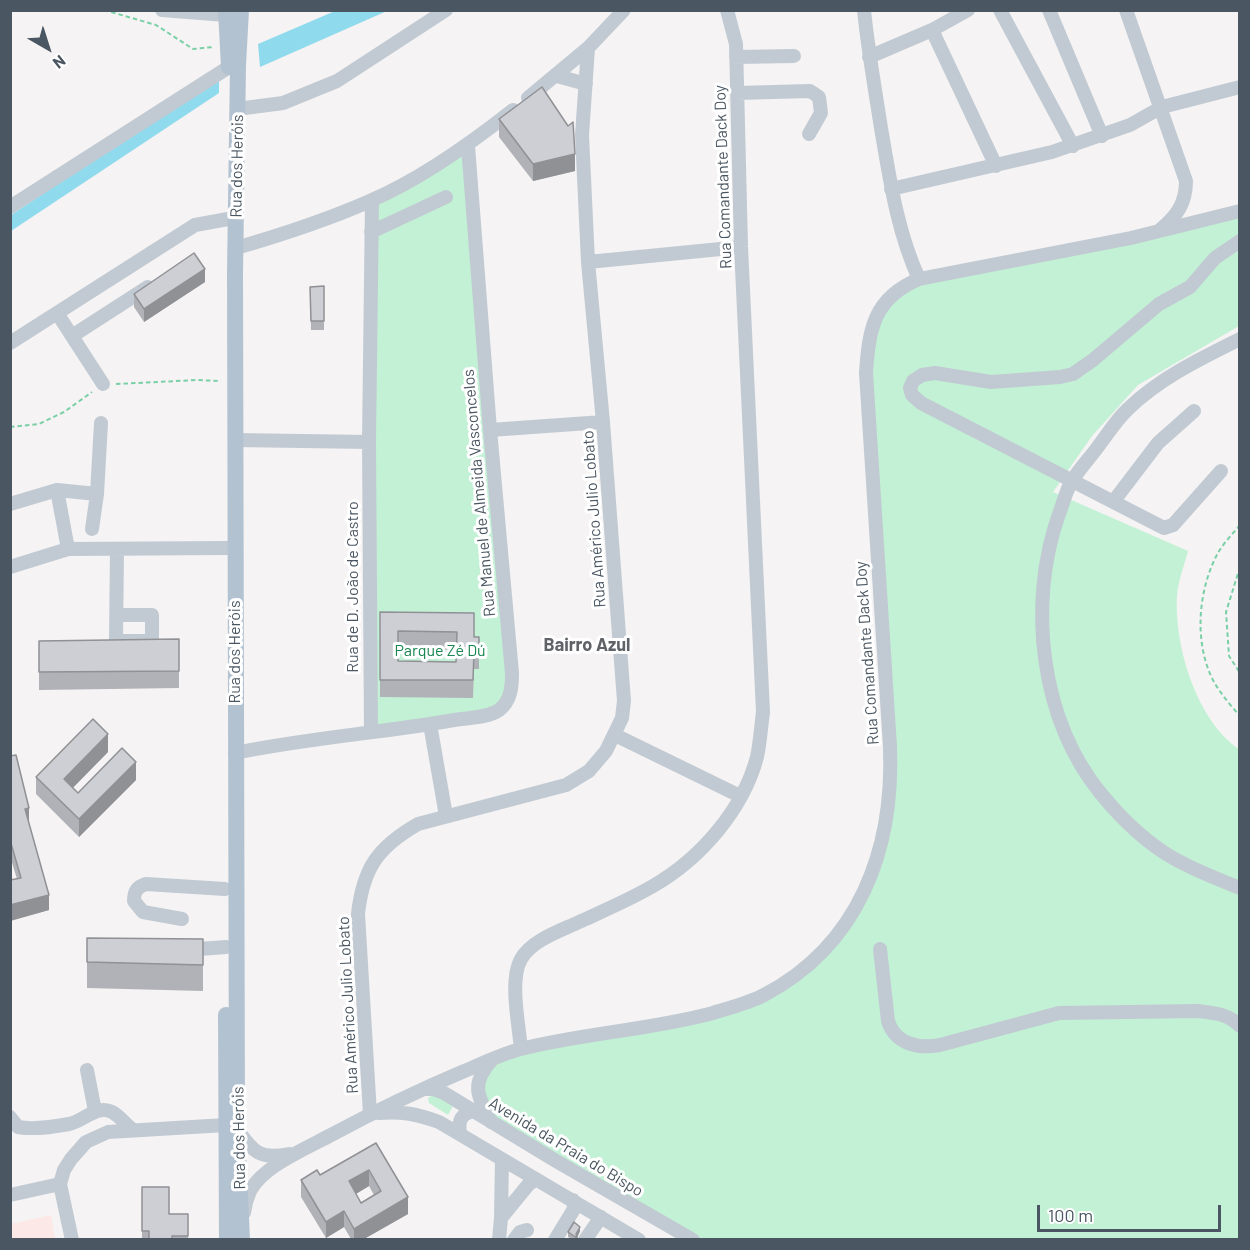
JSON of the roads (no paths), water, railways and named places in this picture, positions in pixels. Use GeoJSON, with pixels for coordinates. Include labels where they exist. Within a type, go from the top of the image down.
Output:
{"type":"FeatureCollection","features":[{"type":"Feature","properties":{"kind":"main road","name":"Rua dos Heróis"},"geometry":{"type":"LineString","coordinates":[[232,11],[227,42],[234,66],[228,219],[225,889],[232,1127],[241,1234]]}},
{"type":"Feature","properties":{"kind":"main road","name":"Rua dos Heróis"},"geometry":{"type":"LineString","coordinates":[[227,1239],[232,1127],[235,753],[237,109],[232,11]]}},
{"type":"Feature","properties":{"kind":"street"},"geometry":{"type":"LineString","coordinates":[[162,10],[232,11]]}},
{"type":"Feature","properties":{"kind":"street"},"geometry":{"type":"LineString","coordinates":[[237,109],[283,103],[337,81],[446,10]]}},
{"type":"Feature","properties":{"kind":"street"},"geometry":{"type":"LineString","coordinates":[[236,248],[282,235],[372,200],[468,146],[557,76],[588,48],[624,10]]}},
{"type":"Feature","properties":{"kind":"street","name":"Rua Comandante Dack Doy"},"geometry":{"type":"LineString","coordinates":[[521,1049],[515,986],[517,970],[527,951],[538,943],[652,887],[690,860],[717,833],[730,815],[750,777],[757,757],[763,712],[741,247],[736,57],[727,10]]}},
{"type":"Feature","properties":{"kind":"street"},"geometry":{"type":"LineString","coordinates":[[864,10],[869,57],[891,189],[904,241],[919,279]]}},
{"type":"Feature","properties":{"kind":"street"},"geometry":{"type":"LineString","coordinates":[[869,57],[932,30],[968,10]]}},
{"type":"Feature","properties":{"kind":"street"},"geometry":{"type":"LineString","coordinates":[[1000,10],[1073,146]]}},
{"type":"Feature","properties":{"kind":"street"},"geometry":{"type":"LineString","coordinates":[[1050,10],[1102,136]]}},
{"type":"Feature","properties":{"kind":"street"},"geometry":{"type":"LineString","coordinates":[[1126,10],[1162,107],[1186,181],[1186,194],[1182,207],[1158,231]]}},
{"type":"Feature","properties":{"kind":"street"},"geometry":{"type":"LineString","coordinates":[[932,30],[996,166]]}},
{"type":"Feature","properties":{"kind":"street","name":"Rua Américo Julio Lobato"},"geometry":{"type":"LineString","coordinates":[[370,1114],[358,914],[360,891],[369,870],[381,852],[399,835],[418,824],[566,785],[589,771],[606,752],[622,718],[624,701],[603,422],[588,261],[582,146],[588,48]]}},
{"type":"Feature","properties":{"kind":"street"},"geometry":{"type":"LineString","coordinates":[[736,57],[794,56]]}},
{"type":"Feature","properties":{"kind":"street"},"geometry":{"type":"LineString","coordinates":[[10,207],[234,66]]}},
{"type":"Feature","properties":{"kind":"street"},"geometry":{"type":"LineString","coordinates":[[557,76],[586,84]]}},
{"type":"Feature","properties":{"kind":"street"},"geometry":{"type":"LineString","coordinates":[[891,189],[1073,146],[1130,126],[1162,107],[1239,87]]}},
{"type":"Feature","properties":{"kind":"street"},"geometry":{"type":"LineString","coordinates":[[737,93],[810,91],[819,98],[821,113],[809,134]]}},
{"type":"Feature","properties":{"kind":"street","name":"Rua Manuel de Almeida Vasconcelos"},"geometry":{"type":"LineString","coordinates":[[235,753],[430,724],[494,712],[506,702],[512,687],[468,146]]}},
{"type":"Feature","properties":{"kind":"street"},"geometry":{"type":"LineString","coordinates":[[371,232],[446,197]]}},
{"type":"Feature","properties":{"kind":"street","name":"Rua de D. João de Castro"},"geometry":{"type":"LineString","coordinates":[[371,732],[369,442],[372,200]]}},
{"type":"Feature","properties":{"kind":"street","name":"Rua Comandante Dack Doy"},"geometry":{"type":"LineString","coordinates":[[241,1234],[247,1200],[256,1183],[279,1164],[421,1089],[521,1049],[675,1022],[762,996],[818,957],[847,922],[859,901],[871,876],[887,824],[891,775],[866,373],[872,326],[880,307],[895,291],[919,279],[1131,238],[1239,211]]}},
{"type":"Feature","properties":{"kind":"street"},"geometry":{"type":"LineString","coordinates":[[10,343],[195,225],[228,219]]}},
{"type":"Feature","properties":{"kind":"street"},"geometry":{"type":"LineString","coordinates":[[1221,471],[1173,525],[1164,528],[921,403],[912,395],[910,388],[913,381],[922,375],[936,373],[991,382],[1073,374],[1094,360],[1159,304],[1190,287],[1215,258],[1239,241]]}},
{"type":"Feature","properties":{"kind":"street"},"geometry":{"type":"LineString","coordinates":[[588,261],[741,247]]}},
{"type":"Feature","properties":{"kind":"street"},"geometry":{"type":"LineString","coordinates":[[72,336],[152,285]]}},
{"type":"Feature","properties":{"kind":"street"},"geometry":{"type":"LineString","coordinates":[[57,314],[103,384]]}},
{"type":"Feature","properties":{"kind":"street"},"geometry":{"type":"LineString","coordinates":[[1239,339],[1149,390],[1126,411],[1072,482],[1052,534],[1042,594],[1041,632],[1046,669],[1057,711],[1074,752],[1101,794],[1134,828],[1172,858],[1239,888]]}},
{"type":"Feature","properties":{"kind":"street"},"geometry":{"type":"LineString","coordinates":[[1113,502],[1158,443],[1194,411]]}},
{"type":"Feature","properties":{"kind":"street"},"geometry":{"type":"LineString","coordinates":[[490,430],[603,422]]}},
{"type":"Feature","properties":{"kind":"street"},"geometry":{"type":"LineString","coordinates":[[92,529],[97,494],[100,423]]}},
{"type":"Feature","properties":{"kind":"street"},"geometry":{"type":"LineString","coordinates":[[235,440],[369,442]]}},
{"type":"Feature","properties":{"kind":"street"},"geometry":{"type":"LineString","coordinates":[[10,504],[57,490],[97,494]]}},
{"type":"Feature","properties":{"kind":"street"},"geometry":{"type":"LineString","coordinates":[[57,490],[68,549]]}},
{"type":"Feature","properties":{"kind":"street"},"geometry":{"type":"LineString","coordinates":[[10,567],[68,549],[227,548]]}},
{"type":"Feature","properties":{"kind":"street"},"geometry":{"type":"LineString","coordinates":[[117,549],[117,615]]}},
{"type":"Feature","properties":{"kind":"street"},"geometry":{"type":"LineString","coordinates":[[430,724],[446,816]]}},
{"type":"Feature","properties":{"kind":"street"},"geometry":{"type":"LineString","coordinates":[[615,735],[740,796]]}},
{"type":"Feature","properties":{"kind":"street"},"geometry":{"type":"LineString","coordinates":[[182,919],[142,912],[134,901],[136,890],[147,884],[225,889]]}},
{"type":"Feature","properties":{"kind":"street"},"geometry":{"type":"LineString","coordinates":[[199,949],[226,947]]}},
{"type":"Feature","properties":{"kind":"street"},"geometry":{"type":"LineString","coordinates":[[880,949],[891,1031],[898,1039],[917,1046],[940,1045],[1059,1013],[1197,1011],[1219,1013],[1231,1017],[1239,1026]]}},
{"type":"Feature","properties":{"kind":"street"},"geometry":{"type":"LineString","coordinates":[[492,1059],[481,1074],[477,1086],[480,1101],[492,1122]]}},
{"type":"Feature","properties":{"kind":"street"},"geometry":{"type":"LineString","coordinates":[[87,1070],[96,1111]]}},
{"type":"Feature","properties":{"kind":"street","name":"Avenida da Praia do Bispo"},"geometry":{"type":"LineString","coordinates":[[421,1089],[433,1089],[444,1093],[556,1161],[693,1239]]}},
{"type":"Feature","properties":{"kind":"street"},"geometry":{"type":"LineString","coordinates":[[10,1117],[18,1127],[33,1128],[70,1124],[104,1109],[114,1112],[133,1130]]}},
{"type":"Feature","properties":{"kind":"street"},"geometry":{"type":"LineString","coordinates":[[460,1133],[458,1124],[461,1118],[466,1113],[474,1111]]}},
{"type":"Feature","properties":{"kind":"street"},"geometry":{"type":"LineString","coordinates":[[370,1114],[394,1112],[417,1114],[460,1133],[639,1239]]}},
{"type":"Feature","properties":{"kind":"street"},"geometry":{"type":"LineString","coordinates":[[72,1239],[60,1184],[64,1170],[86,1142],[108,1132],[232,1127]]}},
{"type":"Feature","properties":{"kind":"street","name":"Rua Comandante Dack Doy"},"geometry":{"type":"LineString","coordinates":[[232,1127],[258,1153],[275,1157],[297,1153]]}},
{"type":"Feature","properties":{"kind":"street"},"geometry":{"type":"LineString","coordinates":[[499,1239],[502,1159]]}},
{"type":"Feature","properties":{"kind":"street"},"geometry":{"type":"LineString","coordinates":[[501,1218],[528,1185],[536,1179]]}},
{"type":"Feature","properties":{"kind":"street"},"geometry":{"type":"LineString","coordinates":[[10,1195],[60,1184]]}},
{"type":"Feature","properties":{"kind":"street"},"geometry":{"type":"LineString","coordinates":[[556,1239],[574,1209],[573,1200]]}},
{"type":"Feature","properties":{"kind":"street"},"geometry":{"type":"LineString","coordinates":[[585,1239],[601,1217]]}},
{"type":"Feature","properties":{"kind":"street"},"geometry":{"type":"LineString","coordinates":[[514,1239],[520,1232],[527,1230]]}},
{"type":"Feature","properties":{"kind":"water"},"geometry":{"type":"Polygon","coordinates":[[[335,11],[387,11],[260,67],[258,44],[335,11]]]}},
{"type":"Feature","properties":{"kind":"water"},"geometry":{"type":"Polygon","coordinates":[[[219,78],[219,93],[11,231],[11,215],[219,78]]]}},
{"type":"Feature","properties":{"kind":"district","name":"Bairro Azul"},"geometry":{"type":"Point","coordinates":[587,645]}},
{"type":"Feature","properties":{"kind":"park label","name":"Parque Zé Dú"},"geometry":{"type":"Point","coordinates":[440,651]}}]}
